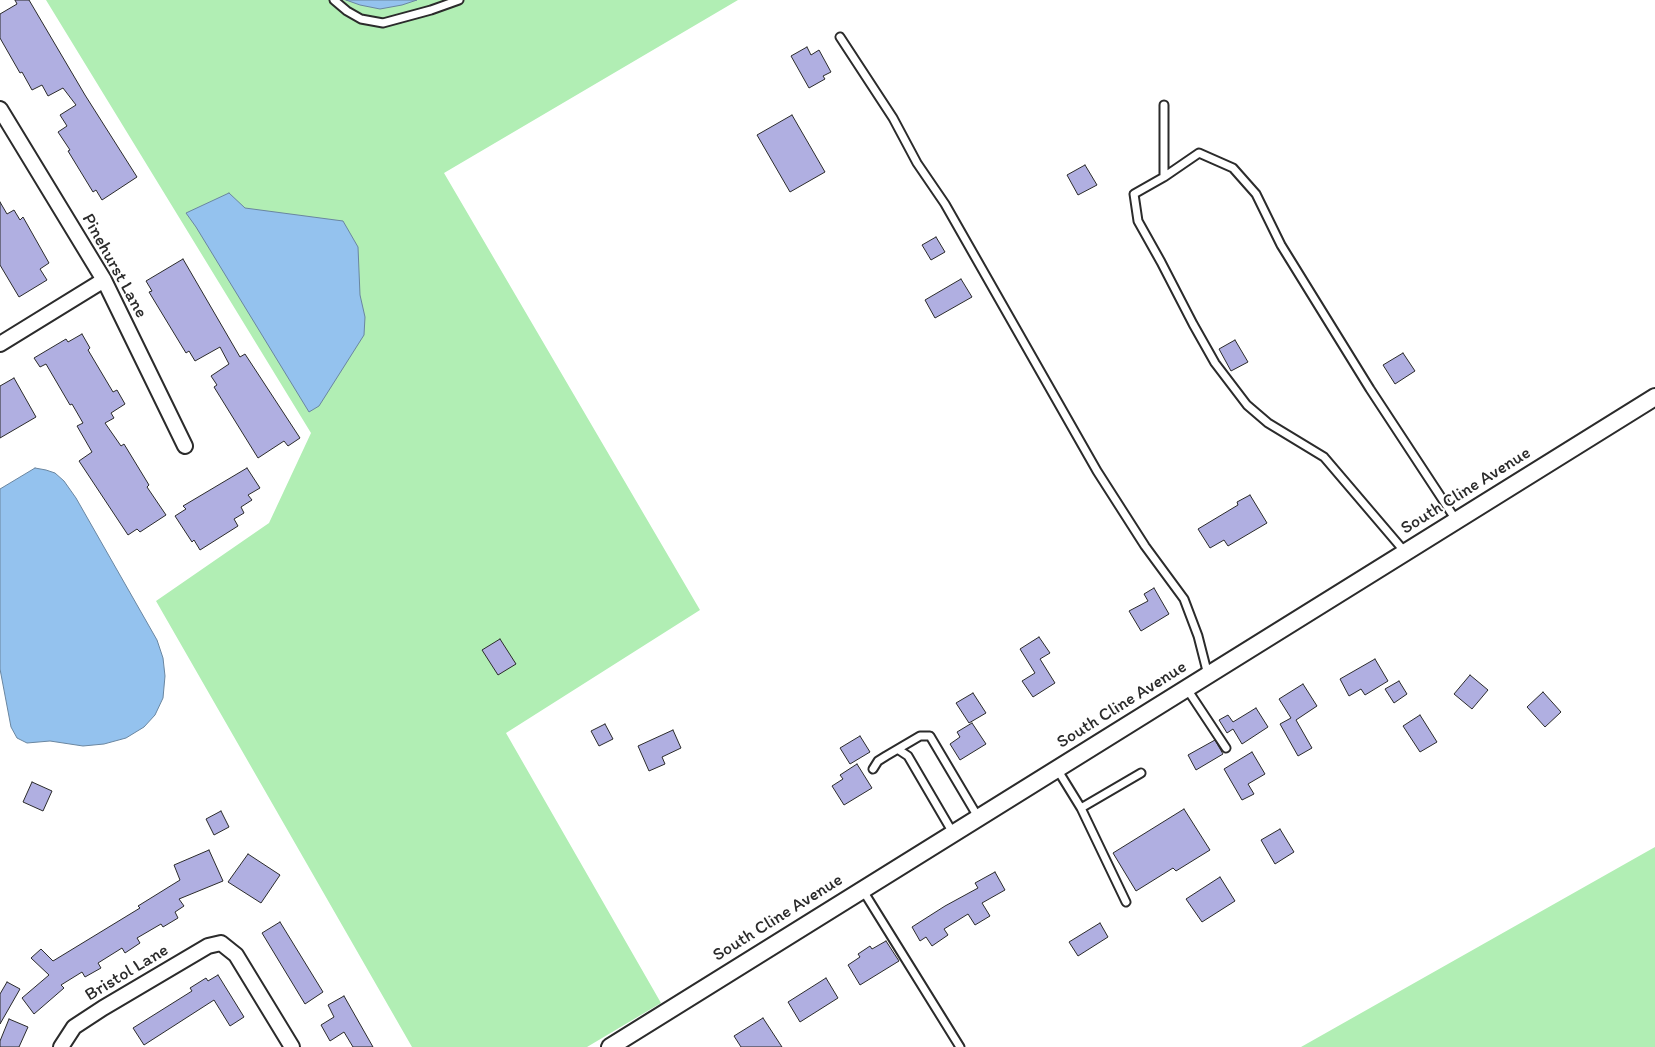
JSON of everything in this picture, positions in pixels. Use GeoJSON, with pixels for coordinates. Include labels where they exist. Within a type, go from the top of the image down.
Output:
{"type":"FeatureCollection","features":[{"type":"Feature","properties":{"kind":"street","name":"Pinehurst Lane"},"geometry":{"type":"LineString","coordinates":[[0,109],[104,280],[186,446]]}},
{"type":"Feature","properties":{"kind":"street"},"geometry":{"type":"LineString","coordinates":[[0,344],[104,280]]}},
{"type":"Feature","properties":{"kind":"street","name":"South Cline Avenue"},"geometry":{"type":"LineString","coordinates":[[610,1047],[1655,397]]}},
{"type":"Feature","properties":{"kind":"street","name":"Bristol Lane"},"geometry":{"type":"LineString","coordinates":[[61,1047],[74,1027],[103,1008],[208,946],[221,943],[236,955],[292,1047]]}},
{"type":"Feature","properties":{"kind":"lane"},"geometry":{"type":"LineString","coordinates":[[334,0],[347,11],[362,19],[383,23],[459,0]]}},
{"type":"Feature","properties":{"kind":"lane"},"geometry":{"type":"LineString","coordinates":[[840,36],[893,118],[917,163],[945,204],[1097,470],[1145,546],[1184,599],[1198,636],[1208,675]]}},
{"type":"Feature","properties":{"kind":"lane"},"geometry":{"type":"LineString","coordinates":[[1164,106],[1164,176]]}},
{"type":"Feature","properties":{"kind":"lane"},"geometry":{"type":"LineString","coordinates":[[1405,552],[1324,457],[1268,423],[1247,405],[1215,363],[1138,221],[1134,194],[1199,153],[1234,168],[1256,194],[1281,245],[1456,521]]}},
{"type":"Feature","properties":{"kind":"lane"},"geometry":{"type":"LineString","coordinates":[[1186,688],[1226,748]]}},
{"type":"Feature","properties":{"kind":"lane"},"geometry":{"type":"LineString","coordinates":[[873,769],[878,761],[920,736],[930,736],[978,817]]}},
{"type":"Feature","properties":{"kind":"lane"},"geometry":{"type":"LineString","coordinates":[[899,750],[908,756],[953,833]]}},
{"type":"Feature","properties":{"kind":"lane"},"geometry":{"type":"LineString","coordinates":[[1057,769],[1081,808],[1126,902]]}},
{"type":"Feature","properties":{"kind":"lane"},"geometry":{"type":"LineString","coordinates":[[1081,808],[1142,773]]}},
{"type":"Feature","properties":{"kind":"lane"},"geometry":{"type":"LineString","coordinates":[[862,889],[960,1047]]}},
{"type":"Feature","properties":{"kind":"green space"},"geometry":{"type":"Polygon","coordinates":[[[46,0],[738,0],[444,173],[700,610],[506,733],[661,1003],[587,1047],[412,1047],[156,601],[269,523],[311,433],[46,0]]]}},
{"type":"Feature","properties":{"kind":"green space"},"geometry":{"type":"Polygon","coordinates":[[[1655,847],[1655,1047],[1301,1047],[1655,847]]]}},
{"type":"Feature","properties":{"kind":"water"},"geometry":{"type":"Polygon","coordinates":[[[346,0],[417,0],[380,9],[346,0]]]}},
{"type":"Feature","properties":{"kind":"water"},"geometry":{"type":"Polygon","coordinates":[[[229,193],[245,208],[343,221],[358,247],[360,295],[365,317],[364,335],[319,406],[309,412],[186,213],[229,193]]]}},
{"type":"Feature","properties":{"kind":"water"},"geometry":{"type":"Polygon","coordinates":[[[35,468],[55,473],[64,481],[76,498],[157,640],[163,658],[165,676],[163,698],[155,715],[144,727],[126,738],[104,744],[83,746],[50,741],[27,743],[17,738],[11,727],[0,669],[0,489],[35,468]]]}},
{"type":"Feature","properties":{"kind":"building"},"geometry":{"type":"Polygon","coordinates":[[[15,0],[29,0],[85,95],[137,177],[102,200],[96,190],[93,192],[58,132],[67,126],[60,115],[76,105],[63,88],[48,96],[42,85],[32,90],[0,38],[0,14],[17,4],[15,0]]]}},
{"type":"Feature","properties":{"kind":"building"},"geometry":{"type":"Polygon","coordinates":[[[807,47],[811,55],[819,50],[831,72],[823,76],[825,79],[809,88],[791,56],[807,47]]]}},
{"type":"Feature","properties":{"kind":"building"},"geometry":{"type":"Polygon","coordinates":[[[792,115],[825,172],[790,192],[757,135],[792,115]]]}},
{"type":"Feature","properties":{"kind":"building"},"geometry":{"type":"Polygon","coordinates":[[[1085,165],[1097,185],[1078,195],[1067,175],[1085,165]]]}},
{"type":"Feature","properties":{"kind":"building"},"geometry":{"type":"Polygon","coordinates":[[[0,202],[7,214],[14,210],[20,220],[23,217],[49,263],[40,269],[47,280],[19,297],[0,265],[0,202]]]}},
{"type":"Feature","properties":{"kind":"building"},"geometry":{"type":"Polygon","coordinates":[[[936,237],[945,252],[931,260],[922,245],[936,237]]]}},
{"type":"Feature","properties":{"kind":"building"},"geometry":{"type":"Polygon","coordinates":[[[183,259],[240,357],[245,354],[300,438],[288,446],[284,441],[258,458],[214,387],[217,385],[211,376],[229,364],[220,347],[195,361],[189,351],[186,353],[149,292],[152,291],[146,281],[183,259]]]}},
{"type":"Feature","properties":{"kind":"building"},"geometry":{"type":"Polygon","coordinates":[[[961,279],[972,297],[935,318],[925,300],[961,279]]]}},
{"type":"Feature","properties":{"kind":"building"},"geometry":{"type":"Polygon","coordinates":[[[82,334],[90,348],[88,350],[113,392],[117,390],[125,404],[111,413],[114,418],[105,423],[121,446],[124,444],[149,485],[147,487],[166,515],[140,532],[137,529],[128,535],[79,461],[92,452],[77,426],[83,423],[46,364],[40,367],[34,358],[66,339],[68,342],[82,334]]]}},
{"type":"Feature","properties":{"kind":"building"},"geometry":{"type":"Polygon","coordinates":[[[1235,340],[1248,362],[1231,371],[1219,349],[1235,340]]]}},
{"type":"Feature","properties":{"kind":"building"},"geometry":{"type":"Polygon","coordinates":[[[1403,353],[1415,371],[1395,384],[1383,365],[1403,353]]]}},
{"type":"Feature","properties":{"kind":"building"},"geometry":{"type":"Polygon","coordinates":[[[14,378],[36,417],[0,438],[0,386],[14,378]]]}},
{"type":"Feature","properties":{"kind":"building"},"geometry":{"type":"Polygon","coordinates":[[[247,468],[260,488],[248,495],[252,500],[241,507],[244,513],[234,519],[238,526],[200,550],[194,540],[192,542],[175,516],[186,509],[183,506],[247,468]]]}},
{"type":"Feature","properties":{"kind":"building"},"geometry":{"type":"Polygon","coordinates":[[[1250,495],[1267,523],[1228,546],[1224,540],[1210,548],[1198,529],[1238,505],[1237,502],[1250,495]]]}},
{"type":"Feature","properties":{"kind":"building"},"geometry":{"type":"Polygon","coordinates":[[[1154,588],[1169,614],[1141,631],[1129,611],[1148,601],[1144,594],[1154,588]]]}},
{"type":"Feature","properties":{"kind":"building"},"geometry":{"type":"Polygon","coordinates":[[[1039,637],[1050,653],[1040,659],[1055,683],[1033,697],[1022,681],[1035,673],[1020,649],[1039,637]]]}},
{"type":"Feature","properties":{"kind":"building"},"geometry":{"type":"Polygon","coordinates":[[[500,639],[516,664],[498,675],[482,650],[500,639]]]}},
{"type":"Feature","properties":{"kind":"building"},"geometry":{"type":"Polygon","coordinates":[[[1375,659],[1388,681],[1365,695],[1361,689],[1349,696],[1340,679],[1375,659]]]}},
{"type":"Feature","properties":{"kind":"building"},"geometry":{"type":"Polygon","coordinates":[[[1470,675],[1488,690],[1472,709],[1454,694],[1470,675]]]}},
{"type":"Feature","properties":{"kind":"building"},"geometry":{"type":"Polygon","coordinates":[[[1399,681],[1407,694],[1394,703],[1385,689],[1399,681]]]}},
{"type":"Feature","properties":{"kind":"building"},"geometry":{"type":"Polygon","coordinates":[[[1303,684],[1317,706],[1296,720],[1312,748],[1298,756],[1280,724],[1291,718],[1279,699],[1303,684]]]}},
{"type":"Feature","properties":{"kind":"building"},"geometry":{"type":"Polygon","coordinates":[[[1543,692],[1561,712],[1545,727],[1527,707],[1543,692]]]}},
{"type":"Feature","properties":{"kind":"building"},"geometry":{"type":"Polygon","coordinates":[[[973,693],[986,713],[969,723],[956,703],[973,693]]]}},
{"type":"Feature","properties":{"kind":"building"},"geometry":{"type":"Polygon","coordinates":[[[1256,708],[1268,727],[1242,744],[1233,729],[1227,733],[1219,720],[1228,715],[1233,722],[1256,708]]]}},
{"type":"Feature","properties":{"kind":"building"},"geometry":{"type":"Polygon","coordinates":[[[1420,715],[1437,742],[1420,752],[1403,726],[1420,715]]]}},
{"type":"Feature","properties":{"kind":"building"},"geometry":{"type":"Polygon","coordinates":[[[972,723],[986,744],[960,760],[950,744],[960,737],[957,732],[972,723]]]}},
{"type":"Feature","properties":{"kind":"building"},"geometry":{"type":"Polygon","coordinates":[[[605,724],[613,739],[599,746],[591,731],[605,724]]]}},
{"type":"Feature","properties":{"kind":"building"},"geometry":{"type":"Polygon","coordinates":[[[673,730],[681,748],[662,757],[665,764],[649,771],[638,746],[673,730]]]}},
{"type":"Feature","properties":{"kind":"building"},"geometry":{"type":"Polygon","coordinates":[[[860,736],[870,752],[850,764],[840,748],[860,736]]]}},
{"type":"Feature","properties":{"kind":"building"},"geometry":{"type":"Polygon","coordinates":[[[1215,740],[1223,754],[1196,770],[1188,755],[1215,740]]]}},
{"type":"Feature","properties":{"kind":"building"},"geometry":{"type":"Polygon","coordinates":[[[1252,752],[1265,774],[1248,784],[1254,794],[1242,800],[1224,769],[1252,752]]]}},
{"type":"Feature","properties":{"kind":"building"},"geometry":{"type":"Polygon","coordinates":[[[857,764],[872,788],[844,805],[832,786],[843,779],[840,775],[857,764]]]}},
{"type":"Feature","properties":{"kind":"building"},"geometry":{"type":"Polygon","coordinates":[[[32,782],[52,791],[43,811],[23,802],[32,782]]]}},
{"type":"Feature","properties":{"kind":"building"},"geometry":{"type":"Polygon","coordinates":[[[1184,809],[1210,850],[1176,871],[1173,868],[1136,891],[1113,853],[1184,809]]]}},
{"type":"Feature","properties":{"kind":"building"},"geometry":{"type":"Polygon","coordinates":[[[221,811],[229,827],[214,835],[206,819],[221,811]]]}},
{"type":"Feature","properties":{"kind":"building"},"geometry":{"type":"Polygon","coordinates":[[[1280,829],[1294,852],[1275,864],[1261,840],[1280,829]]]}},
{"type":"Feature","properties":{"kind":"building"},"geometry":{"type":"Polygon","coordinates":[[[209,850],[223,881],[179,899],[184,906],[175,912],[178,918],[163,927],[161,924],[137,938],[140,943],[125,953],[122,948],[98,963],[101,968],[85,977],[82,972],[61,985],[64,988],[34,1014],[22,998],[49,975],[31,958],[41,949],[53,961],[140,908],[138,906],[180,880],[174,865],[209,850]]]}},
{"type":"Feature","properties":{"kind":"building"},"geometry":{"type":"Polygon","coordinates":[[[248,854],[280,875],[261,903],[228,882],[248,854]]]}},
{"type":"Feature","properties":{"kind":"building"},"geometry":{"type":"Polygon","coordinates":[[[995,872],[1005,890],[982,903],[990,916],[975,925],[968,914],[944,929],[948,935],[932,946],[926,937],[920,941],[912,927],[978,888],[975,883],[995,872]]]}},
{"type":"Feature","properties":{"kind":"building"},"geometry":{"type":"Polygon","coordinates":[[[1220,877],[1235,901],[1202,922],[1186,899],[1220,877]]]}},
{"type":"Feature","properties":{"kind":"building"},"geometry":{"type":"Polygon","coordinates":[[[280,922],[323,992],[305,1004],[262,933],[280,922]]]}},
{"type":"Feature","properties":{"kind":"building"},"geometry":{"type":"Polygon","coordinates":[[[1100,923],[1108,937],[1078,956],[1069,942],[1100,923]]]}},
{"type":"Feature","properties":{"kind":"building"},"geometry":{"type":"Polygon","coordinates":[[[886,941],[899,961],[860,985],[848,965],[860,957],[858,954],[870,946],[872,949],[886,941]]]}},
{"type":"Feature","properties":{"kind":"building"},"geometry":{"type":"Polygon","coordinates":[[[218,975],[244,1017],[230,1026],[214,1000],[144,1045],[133,1028],[192,991],[190,988],[206,978],[208,981],[218,975]]]}},
{"type":"Feature","properties":{"kind":"building"},"geometry":{"type":"Polygon","coordinates":[[[826,978],[838,998],[800,1022],[788,1002],[826,978]]]}},
{"type":"Feature","properties":{"kind":"building"},"geometry":{"type":"Polygon","coordinates":[[[7,982],[20,989],[0,1024],[0,994],[7,982]]]}},
{"type":"Feature","properties":{"kind":"building"},"geometry":{"type":"Polygon","coordinates":[[[344,996],[373,1047],[353,1047],[344,1032],[330,1041],[321,1025],[334,1017],[328,1005],[344,996]]]}},
{"type":"Feature","properties":{"kind":"building"},"geometry":{"type":"Polygon","coordinates":[[[763,1018],[782,1047],[741,1047],[734,1036],[763,1018]]]}},
{"type":"Feature","properties":{"kind":"building"},"geometry":{"type":"Polygon","coordinates":[[[9,1019],[28,1027],[19,1047],[0,1047],[0,1041],[9,1019]]]}}]}
